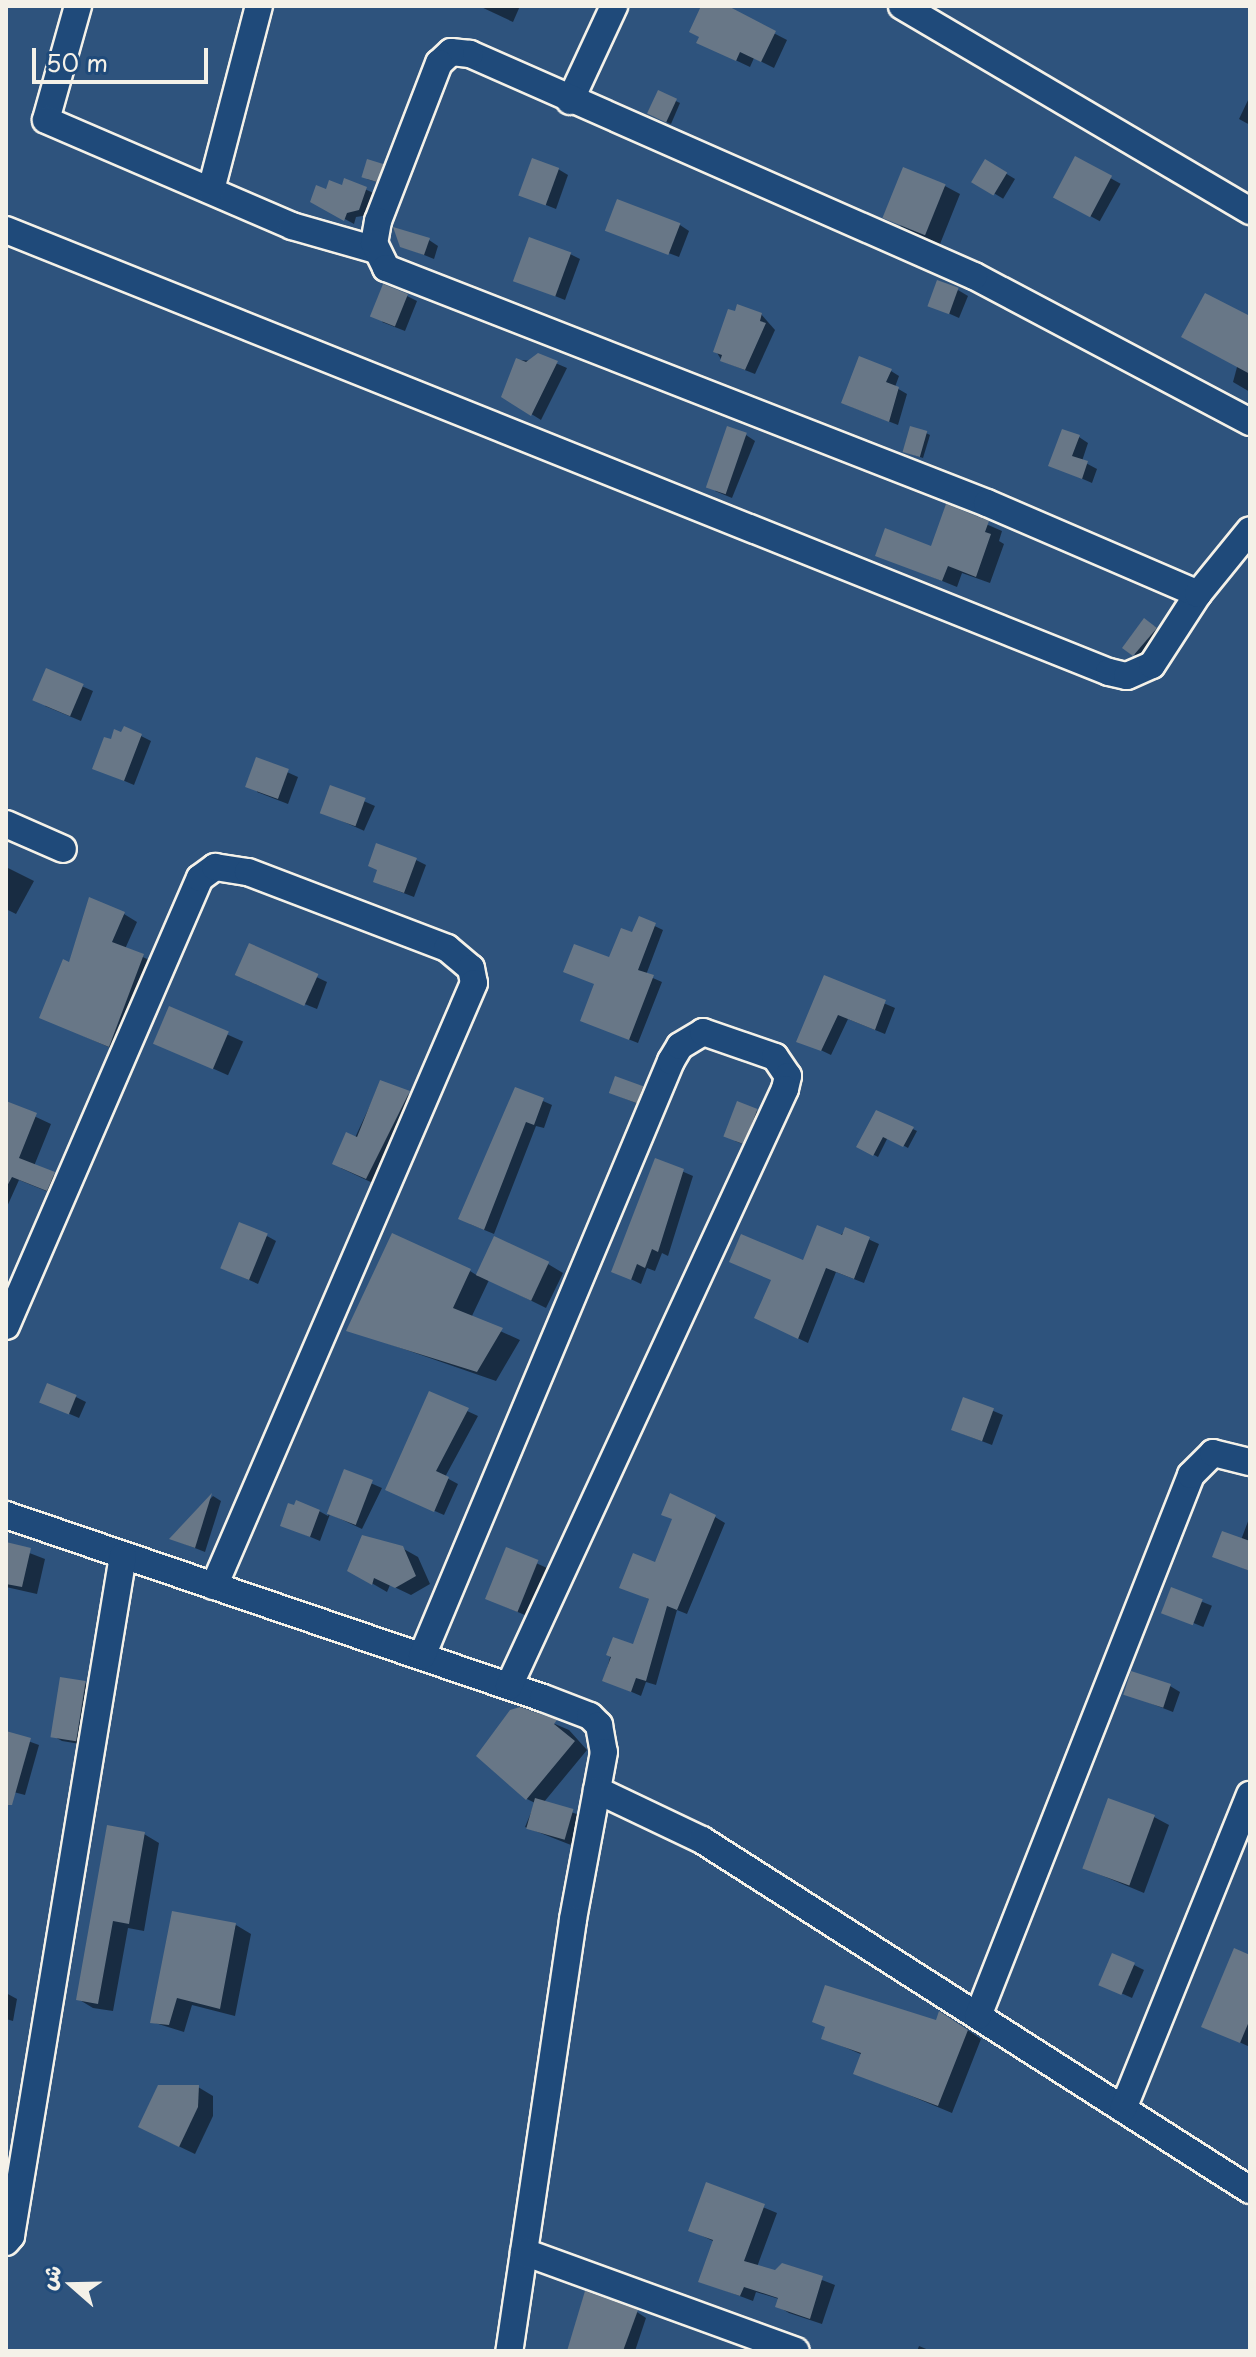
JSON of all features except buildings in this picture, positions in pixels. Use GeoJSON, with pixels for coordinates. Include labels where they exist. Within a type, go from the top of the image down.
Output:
{"type":"FeatureCollection","features":[{"type":"Feature","properties":{"kind":"street"},"geometry":{"type":"LineString","coordinates":[[78,6],[46,120],[292,226],[376,250]]}},
{"type":"Feature","properties":{"kind":"street"},"geometry":{"type":"LineString","coordinates":[[211,190],[259,6]]}},
{"type":"Feature","properties":{"kind":"street"},"geometry":{"type":"LineString","coordinates":[[570,101],[614,6]]}},
{"type":"Feature","properties":{"kind":"street"},"geometry":{"type":"LineString","coordinates":[[902,6],[1250,211]]}},
{"type":"Feature","properties":{"kind":"street"},"geometry":{"type":"LineString","coordinates":[[1198,594],[987,503],[386,268],[376,250],[378,221],[444,57],[470,54],[570,101],[974,276],[1250,422]]}},
{"type":"Feature","properties":{"kind":"street"},"geometry":{"type":"LineString","coordinates":[[6,230],[1109,672],[1127,676],[1152,665],[1198,594],[1250,530]]}},
{"type":"Feature","properties":{"kind":"street"},"geometry":{"type":"LineString","coordinates":[[6,824],[63,849]]}},
{"type":"Feature","properties":{"kind":"street"},"geometry":{"type":"LineString","coordinates":[[6,1326],[200,878],[215,867],[248,872],[447,948],[471,968],[474,983],[214,1586]]}},
{"type":"Feature","properties":{"kind":"street"},"geometry":{"type":"LineString","coordinates":[[422,1656],[671,1061],[680,1046],[703,1032],[775,1057],[788,1076],[785,1089],[509,1686]]}},
{"type":"Feature","properties":{"kind":"street"},"geometry":{"type":"LineString","coordinates":[[978,2016],[1191,1475],[1213,1453],[1250,1462]]}},
{"type":"Feature","properties":{"kind":"street"},"geometry":{"type":"LineString","coordinates":[[6,1515],[509,1686],[590,1716],[599,1725],[605,1740],[509,2351]]}},
{"type":"Feature","properties":{"kind":"street"},"geometry":{"type":"LineString","coordinates":[[6,2242],[11,2236],[123,1556]]}},
{"type":"Feature","properties":{"kind":"street"},"geometry":{"type":"LineString","coordinates":[[597,1790],[702,1840],[1250,2190]]}},
{"type":"Feature","properties":{"kind":"street"},"geometry":{"type":"LineString","coordinates":[[1123,2109],[1250,1795]]}},
{"type":"Feature","properties":{"kind":"street"},"geometry":{"type":"LineString","coordinates":[[524,2252],[796,2351]]}}]}
